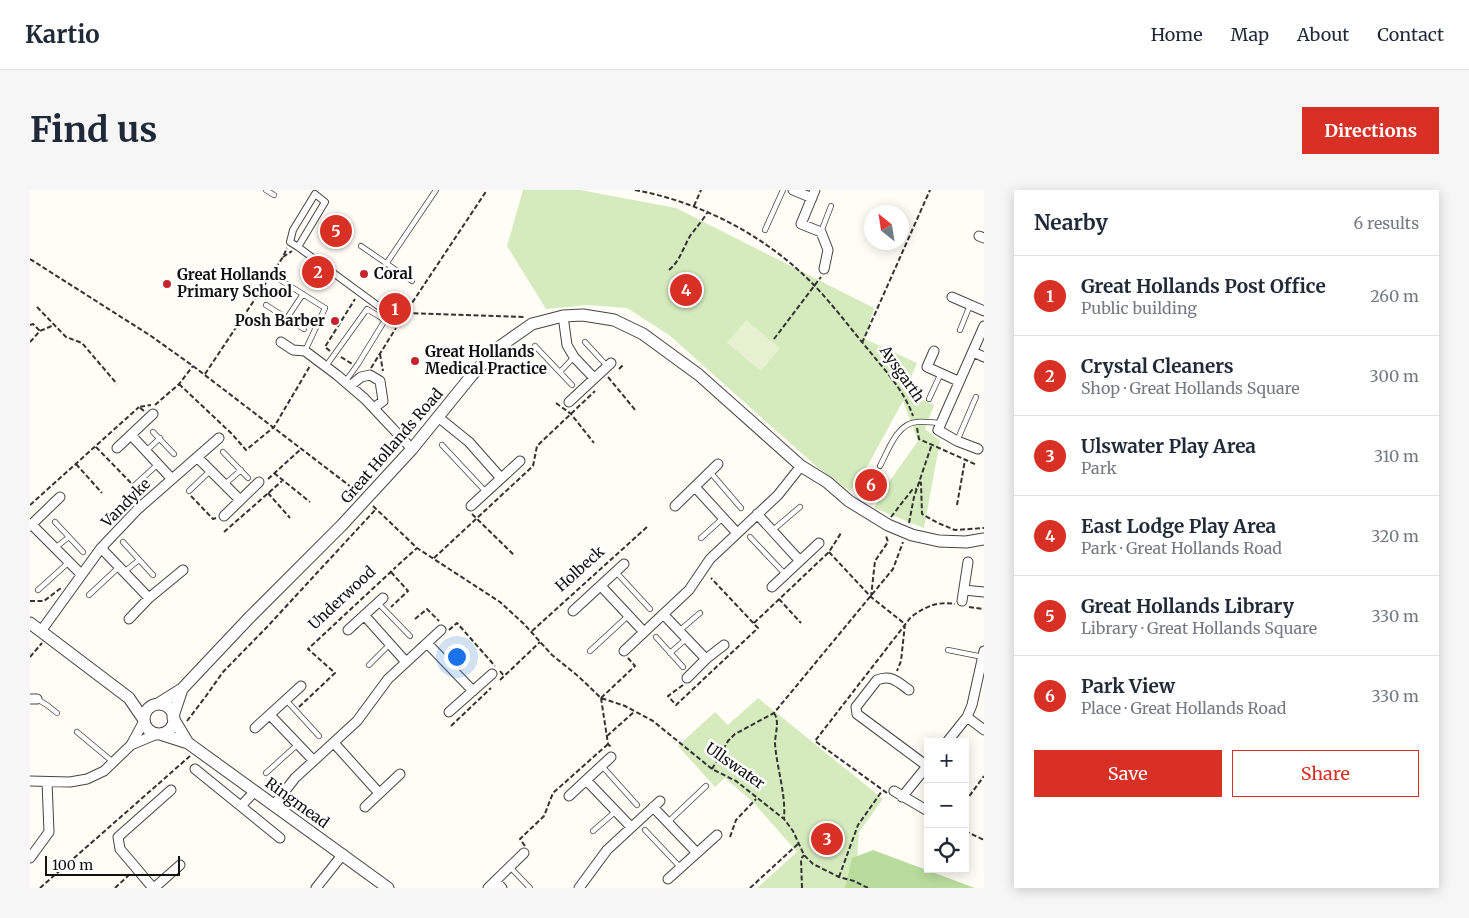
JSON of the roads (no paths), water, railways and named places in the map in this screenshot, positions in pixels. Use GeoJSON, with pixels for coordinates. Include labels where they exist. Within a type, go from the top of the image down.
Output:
{"type":"FeatureCollection","features":[{"type":"Feature","properties":{"kind":"street"},"geometry":{"type":"LineString","coordinates":[[793,190],[814,194],[801,224],[821,232],[828,250],[824,269]]}},
{"type":"Feature","properties":{"kind":"street"},"geometry":{"type":"LineString","coordinates":[[298,248],[325,202],[315,194],[293,230],[290,242],[298,248],[359,293],[400,322]]}},
{"type":"Feature","properties":{"kind":"street"},"geometry":{"type":"LineString","coordinates":[[952,297],[984,311]]}},
{"type":"Feature","properties":{"kind":"street","name":"Great Hollands Road"},"geometry":{"type":"LineString","coordinates":[[157,705],[182,689],[248,618],[342,526],[412,449],[499,347],[532,324],[563,316],[583,315],[614,320],[643,334],[699,375],[801,466],[874,517],[912,535],[939,541],[966,542],[984,539]]}},
{"type":"Feature","properties":{"kind":"street"},"geometry":{"type":"LineString","coordinates":[[563,316],[567,345],[574,357],[594,378]]}},
{"type":"Feature","properties":{"kind":"street"},"geometry":{"type":"LineString","coordinates":[[978,449],[956,441],[938,430],[984,326]]}},
{"type":"Feature","properties":{"kind":"street"},"geometry":{"type":"LineString","coordinates":[[281,342],[293,350],[305,351],[326,366],[374,408],[412,449]]}},
{"type":"Feature","properties":{"kind":"street","name":"Aysgarth"},"geometry":{"type":"LineString","coordinates":[[934,351],[927,367],[958,382]]}},
{"type":"Feature","properties":{"kind":"street"},"geometry":{"type":"LineString","coordinates":[[973,352],[984,357]]}},
{"type":"Feature","properties":{"kind":"street"},"geometry":{"type":"LineString","coordinates":[[568,402],[609,365]]}},
{"type":"Feature","properties":{"kind":"street"},"geometry":{"type":"LineString","coordinates":[[347,384],[370,375],[380,381],[382,401],[374,408]]}},
{"type":"Feature","properties":{"kind":"street"},"geometry":{"type":"LineString","coordinates":[[117,448],[151,410]]}},
{"type":"Feature","properties":{"kind":"street"},"geometry":{"type":"LineString","coordinates":[[438,417],[469,442],[500,477]]}},
{"type":"Feature","properties":{"kind":"street","name":"Vandyke"},"geometry":{"type":"LineString","coordinates":[[130,435],[171,478]]}},
{"type":"Feature","properties":{"kind":"street","name":"Vandyke"},"geometry":{"type":"LineString","coordinates":[[42,636],[81,574],[101,548],[171,478],[219,438]]}},
{"type":"Feature","properties":{"kind":"street"},"geometry":{"type":"LineString","coordinates":[[198,456],[240,500]]}},
{"type":"Feature","properties":{"kind":"street"},"geometry":{"type":"LineString","coordinates":[[471,506],[500,477],[520,461]]}},
{"type":"Feature","properties":{"kind":"street"},"geometry":{"type":"LineString","coordinates":[[675,506],[711,473],[718,464]]}},
{"type":"Feature","properties":{"kind":"street"},"geometry":{"type":"LineString","coordinates":[[624,651],[689,590],[710,558],[778,495],[801,466]]}},
{"type":"Feature","properties":{"kind":"street"},"geometry":{"type":"LineString","coordinates":[[224,516],[259,482]]}},
{"type":"Feature","properties":{"kind":"street"},"geometry":{"type":"LineString","coordinates":[[695,487],[737,533]]}},
{"type":"Feature","properties":{"kind":"street"},"geometry":{"type":"LineString","coordinates":[[60,497],[31,526],[81,574]]}},
{"type":"Feature","properties":{"kind":"street"},"geometry":{"type":"LineString","coordinates":[[757,514],[800,560]]}},
{"type":"Feature","properties":{"kind":"street"},"geometry":{"type":"LineString","coordinates":[[772,587],[819,543]]}},
{"type":"Feature","properties":{"kind":"street","name":"Vandyke"},"geometry":{"type":"LineString","coordinates":[[101,548],[149,598]]}},
{"type":"Feature","properties":{"kind":"street"},"geometry":{"type":"LineString","coordinates":[[962,604],[968,562]]}},
{"type":"Feature","properties":{"kind":"street","name":"Holbeck"},"geometry":{"type":"LineString","coordinates":[[573,611],[624,564]]}},
{"type":"Feature","properties":{"kind":"street"},"geometry":{"type":"LineString","coordinates":[[129,619],[149,598],[183,570]]}},
{"type":"Feature","properties":{"kind":"street","name":"Holbeck"},"geometry":{"type":"LineString","coordinates":[[601,586],[643,632]]}},
{"type":"Feature","properties":{"kind":"street"},"geometry":{"type":"LineString","coordinates":[[964,590],[984,592]]}},
{"type":"Feature","properties":{"kind":"street","name":"Underwood"},"geometry":{"type":"LineString","coordinates":[[348,630],[380,600]]}},
{"type":"Feature","properties":{"kind":"street"},"geometry":{"type":"LineString","coordinates":[[663,614],[706,659]]}},
{"type":"Feature","properties":{"kind":"street","name":"Underwood"},"geometry":{"type":"LineString","coordinates":[[364,615],[406,662]]}},
{"type":"Feature","properties":{"kind":"street"},"geometry":{"type":"LineString","coordinates":[[30,623],[42,636],[129,698],[144,720],[148,730],[159,734]]}},
{"type":"Feature","properties":{"kind":"street"},"geometry":{"type":"LineString","coordinates":[[274,805],[295,778],[357,721],[388,679],[441,630]]}},
{"type":"Feature","properties":{"kind":"street"},"geometry":{"type":"LineString","coordinates":[[427,643],[473,691]]}},
{"type":"Feature","properties":{"kind":"street"},"geometry":{"type":"LineString","coordinates":[[685,681],[706,659],[724,645]]}},
{"type":"Feature","properties":{"kind":"street"},"geometry":{"type":"LineString","coordinates":[[950,738],[967,717],[984,654]]}},
{"type":"Feature","properties":{"kind":"street"},"geometry":{"type":"LineString","coordinates":[[449,712],[492,674]]}},
{"type":"Feature","properties":{"kind":"street"},"geometry":{"type":"LineString","coordinates":[[909,690],[894,678],[884,677],[877,680],[856,706],[858,714],[924,763]]}},
{"type":"Feature","properties":{"kind":"street"},"geometry":{"type":"LineString","coordinates":[[255,728],[301,686]]}},
{"type":"Feature","properties":{"kind":"street","name":"Great Hollands Road"},"geometry":{"type":"LineString","coordinates":[[173,717],[182,689]]}},
{"type":"Feature","properties":{"kind":"street"},"geometry":{"type":"LineString","coordinates":[[129,698],[168,708],[173,717],[171,727],[165,733],[132,745]]}},
{"type":"Feature","properties":{"kind":"street"},"geometry":{"type":"LineString","coordinates":[[30,781],[70,782],[87,779],[104,771],[132,745],[147,710],[157,705]]}},
{"type":"Feature","properties":{"kind":"street"},"geometry":{"type":"LineString","coordinates":[[270,715],[313,760]]}},
{"type":"Feature","properties":{"kind":"street","name":"Ringmead"},"geometry":{"type":"LineString","coordinates":[[173,717],[188,743]]}},
{"type":"Feature","properties":{"kind":"street"},"geometry":{"type":"LineString","coordinates":[[967,717],[984,730]]}},
{"type":"Feature","properties":{"kind":"street","name":"Ringmead"},"geometry":{"type":"LineString","coordinates":[[159,734],[188,743],[388,888]]}},
{"type":"Feature","properties":{"kind":"street"},"geometry":{"type":"LineString","coordinates":[[334,743],[380,793]]}},
{"type":"Feature","properties":{"kind":"street"},"geometry":{"type":"LineString","coordinates":[[569,796],[613,755]]}},
{"type":"Feature","properties":{"kind":"street"},"geometry":{"type":"LineString","coordinates":[[924,768],[896,795],[924,810]]}},
{"type":"Feature","properties":{"kind":"street"},"geometry":{"type":"LineString","coordinates":[[195,769],[280,838]]}},
{"type":"Feature","properties":{"kind":"street"},"geometry":{"type":"LineString","coordinates":[[365,807],[400,774]]}},
{"type":"Feature","properties":{"kind":"street"},"geometry":{"type":"LineString","coordinates":[[586,780],[631,827]]}},
{"type":"Feature","properties":{"kind":"street"},"geometry":{"type":"LineString","coordinates":[[30,858],[49,832],[47,782]]}},
{"type":"Feature","properties":{"kind":"street"},"geometry":{"type":"LineString","coordinates":[[171,790],[118,837],[120,849],[154,888],[180,865]]}},
{"type":"Feature","properties":{"kind":"street"},"geometry":{"type":"LineString","coordinates":[[241,806],[255,791]]}},
{"type":"Feature","properties":{"kind":"street"},"geometry":{"type":"LineString","coordinates":[[578,888],[607,850],[657,804],[668,822],[697,853]]}},
{"type":"Feature","properties":{"kind":"street"},"geometry":{"type":"LineString","coordinates":[[668,879],[717,835]]}},
{"type":"Feature","properties":{"kind":"street"},"geometry":{"type":"LineString","coordinates":[[488,888],[524,853]]}},
{"type":"Feature","properties":{"kind":"street"},"geometry":{"type":"LineString","coordinates":[[316,888],[343,854]]}},
{"type":"Feature","properties":{"kind":"street"},"geometry":{"type":"LineString","coordinates":[[495,880],[502,888]]}},
{"type":"Feature","properties":{"kind":"lane"},"geometry":{"type":"LineString","coordinates":[[266,190],[274,195]]}},
{"type":"Feature","properties":{"kind":"lane"},"geometry":{"type":"LineString","coordinates":[[386,264],[436,190]]}},
{"type":"Feature","properties":{"kind":"lane"},"geometry":{"type":"LineString","coordinates":[[765,230],[783,190]]}},
{"type":"Feature","properties":{"kind":"lane"},"geometry":{"type":"LineString","coordinates":[[821,232],[831,206]]}},
{"type":"Feature","properties":{"kind":"lane"},"geometry":{"type":"LineString","coordinates":[[361,246],[412,282]]}},
{"type":"Feature","properties":{"kind":"lane"},"geometry":{"type":"LineString","coordinates":[[282,281],[325,308],[305,351]]}},
{"type":"Feature","properties":{"kind":"lane"},"geometry":{"type":"LineString","coordinates":[[287,318],[303,294]]}},
{"type":"Feature","properties":{"kind":"lane"},"geometry":{"type":"LineString","coordinates":[[266,305],[304,329]]}},
{"type":"Feature","properties":{"kind":"lane"},"geometry":{"type":"LineString","coordinates":[[960,330],[970,305]]}},
{"type":"Feature","properties":{"kind":"lane"},"geometry":{"type":"LineString","coordinates":[[326,366],[367,309],[385,320],[347,384]]}},
{"type":"Feature","properties":{"kind":"lane"},"geometry":{"type":"LineString","coordinates":[[585,342],[609,365]]}},
{"type":"Feature","properties":{"kind":"lane"},"geometry":{"type":"LineString","coordinates":[[535,346],[572,386]]}},
{"type":"Feature","properties":{"kind":"lane"},"geometry":{"type":"LineString","coordinates":[[560,372],[574,357]]}},
{"type":"Feature","properties":{"kind":"lane"},"geometry":{"type":"LineString","coordinates":[[929,399],[941,373]]}},
{"type":"Feature","properties":{"kind":"lane"},"geometry":{"type":"LineString","coordinates":[[956,441],[976,397]]}},
{"type":"Feature","properties":{"kind":"lane"},"geometry":{"type":"LineString","coordinates":[[880,466],[898,432],[915,421],[941,423]]}},
{"type":"Feature","properties":{"kind":"lane"},"geometry":{"type":"LineString","coordinates":[[153,432],[174,454]]}},
{"type":"Feature","properties":{"kind":"lane"},"geometry":{"type":"LineString","coordinates":[[146,451],[160,438]]}},
{"type":"Feature","properties":{"kind":"lane"},"geometry":{"type":"LineString","coordinates":[[442,445],[485,491]]}},
{"type":"Feature","properties":{"kind":"lane"},"geometry":{"type":"LineString","coordinates":[[223,452],[248,478]]}},
{"type":"Feature","properties":{"kind":"lane"},"geometry":{"type":"LineString","coordinates":[[135,485],[158,464]]}},
{"type":"Feature","properties":{"kind":"lane"},"geometry":{"type":"LineString","coordinates":[[189,491],[211,470]]}},
{"type":"Feature","properties":{"kind":"lane"},"geometry":{"type":"LineString","coordinates":[[225,484],[241,470]]}},
{"type":"Feature","properties":{"kind":"lane"},"geometry":{"type":"LineString","coordinates":[[711,473],[741,508]]}},
{"type":"Feature","properties":{"kind":"lane"},"geometry":{"type":"LineString","coordinates":[[772,530],[800,507]]}},
{"type":"Feature","properties":{"kind":"lane"},"geometry":{"type":"LineString","coordinates":[[701,538],[723,518]]}},
{"type":"Feature","properties":{"kind":"lane"},"geometry":{"type":"LineString","coordinates":[[55,522],[83,552]]}},
{"type":"Feature","properties":{"kind":"lane"},"geometry":{"type":"LineString","coordinates":[[55,548],[69,536]]}},
{"type":"Feature","properties":{"kind":"lane"},"geometry":{"type":"LineString","coordinates":[[750,537],[785,575]]}},
{"type":"Feature","properties":{"kind":"lane"},"geometry":{"type":"LineString","coordinates":[[123,542],[153,575]]}},
{"type":"Feature","properties":{"kind":"lane"},"geometry":{"type":"LineString","coordinates":[[89,595],[122,570],[139,560]]}},
{"type":"Feature","properties":{"kind":"lane"},"geometry":{"type":"LineString","coordinates":[[38,590],[69,562]]}},
{"type":"Feature","properties":{"kind":"lane"},"geometry":{"type":"LineString","coordinates":[[616,572],[650,609]]}},
{"type":"Feature","properties":{"kind":"lane"},"geometry":{"type":"LineString","coordinates":[[380,600],[386,611],[410,636]]}},
{"type":"Feature","properties":{"kind":"lane"},"geometry":{"type":"LineString","coordinates":[[679,631],[700,613]]}},
{"type":"Feature","properties":{"kind":"lane"},"geometry":{"type":"LineString","coordinates":[[590,651],[628,616]]}},
{"type":"Feature","properties":{"kind":"lane"},"geometry":{"type":"LineString","coordinates":[[656,637],[683,667]]}},
{"type":"Feature","properties":{"kind":"lane"},"geometry":{"type":"LineString","coordinates":[[670,652],[686,638]]}},
{"type":"Feature","properties":{"kind":"lane"},"geometry":{"type":"LineString","coordinates":[[369,665],[390,644]]}},
{"type":"Feature","properties":{"kind":"lane"},"geometry":{"type":"LineString","coordinates":[[948,650],[984,654]]}},
{"type":"Feature","properties":{"kind":"lane"},"geometry":{"type":"LineString","coordinates":[[34,700],[47,704],[57,713]]}},
{"type":"Feature","properties":{"kind":"lane"},"geometry":{"type":"LineString","coordinates":[[286,700],[319,736]]}},
{"type":"Feature","properties":{"kind":"lane"},"geometry":{"type":"LineString","coordinates":[[77,732],[114,762]]}},
{"type":"Feature","properties":{"kind":"lane"},"geometry":{"type":"LineString","coordinates":[[266,773],[298,744]]}},
{"type":"Feature","properties":{"kind":"lane"},"geometry":{"type":"LineString","coordinates":[[602,766],[637,805]]}},
{"type":"Feature","properties":{"kind":"lane"},"geometry":{"type":"LineString","coordinates":[[668,822],[706,786]]}},
{"type":"Feature","properties":{"kind":"lane"},"geometry":{"type":"LineString","coordinates":[[593,831],[616,811]]}},
{"type":"Feature","properties":{"kind":"lane"},"geometry":{"type":"LineString","coordinates":[[645,830],[680,867]]}},
{"type":"Feature","properties":{"kind":"lane"},"geometry":{"type":"LineString","coordinates":[[510,867],[530,888]]}},
{"type":"Feature","properties":{"kind":"place","name":"Great Hollands Library"},"geometry":{"type":"Point","coordinates":[336,231]}},
{"type":"Feature","properties":{"kind":"place","name":"Crystal Cleaners"},"geometry":{"type":"Point","coordinates":[318,272]}},
{"type":"Feature","properties":{"kind":"place","name":"Coral"},"geometry":{"type":"Point","coordinates":[364,274]}},
{"type":"Feature","properties":{"kind":"place","name":"Great Hollands Primary School"},"geometry":{"type":"Point","coordinates":[167,284]}},
{"type":"Feature","properties":{"kind":"place","name":"East Lodge Play Area"},"geometry":{"type":"Point","coordinates":[686,290]}},
{"type":"Feature","properties":{"kind":"place","name":"Great Hollands Post Office"},"geometry":{"type":"Point","coordinates":[395,309]}},
{"type":"Feature","properties":{"kind":"place","name":"Posh Barber"},"geometry":{"type":"Point","coordinates":[335,321]}},
{"type":"Feature","properties":{"kind":"place","name":"Great Hollands Medical Practice"},"geometry":{"type":"Point","coordinates":[415,361]}},
{"type":"Feature","properties":{"kind":"place","name":"Park View"},"geometry":{"type":"Point","coordinates":[871,485]}},
{"type":"Feature","properties":{"kind":"place","name":"Ulswater Play Area"},"geometry":{"type":"Point","coordinates":[827,839]}}]}
